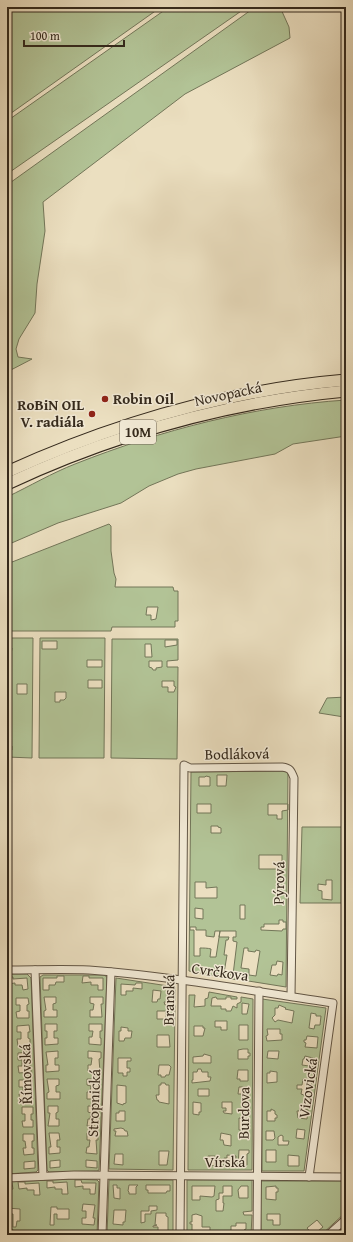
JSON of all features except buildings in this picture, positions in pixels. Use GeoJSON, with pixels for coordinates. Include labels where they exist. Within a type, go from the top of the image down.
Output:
{"type":"FeatureCollection","features":[{"type":"Feature","properties":{"kind":"highway","name":"Novopacká"},"geometry":{"type":"LineString","coordinates":[[7,472],[93,436],[145,418],[234,396],[274,388],[346,380]]}},
{"type":"Feature","properties":{"kind":"highway","name":"Novopacká"},"geometry":{"type":"LineString","coordinates":[[7,484],[50,464],[99,446],[148,429],[190,417],[276,399],[346,391]]}},
{"type":"Feature","properties":{"kind":"street","name":"Bodláková"},"geometry":{"type":"LineString","coordinates":[[184,765],[190,768],[288,767],[291,770]]}},
{"type":"Feature","properties":{"kind":"street","name":"Branská"},"geometry":{"type":"LineString","coordinates":[[180,1235],[184,765]]}},
{"type":"Feature","properties":{"kind":"street","name":"Pýrová"},"geometry":{"type":"LineString","coordinates":[[291,770],[294,778],[291,996]]}},
{"type":"Feature","properties":{"kind":"street","name":"Cvrčkova"},"geometry":{"type":"LineString","coordinates":[[7,970],[86,970],[111,972],[183,980],[333,1003]]}},
{"type":"Feature","properties":{"kind":"street","name":"Římovská"},"geometry":{"type":"LineString","coordinates":[[35,970],[42,1176]]}},
{"type":"Feature","properties":{"kind":"street","name":"Stropnická"},"geometry":{"type":"LineString","coordinates":[[102,1235],[111,972]]}},
{"type":"Feature","properties":{"kind":"street","name":"Burdova"},"geometry":{"type":"LineString","coordinates":[[257,1235],[259,991]]}},
{"type":"Feature","properties":{"kind":"street","name":"Vizovická"},"geometry":{"type":"LineString","coordinates":[[309,1177],[333,1003]]}},
{"type":"Feature","properties":{"kind":"street","name":"Vírská"},"geometry":{"type":"LineString","coordinates":[[7,1178],[42,1176],[180,1175],[346,1177]]}},
{"type":"Feature","properties":{"kind":"street"},"geometry":{"type":"LineString","coordinates":[[328,1235],[346,1219]]}},
{"type":"Feature","properties":{"kind":"green space"},"geometry":{"type":"Polygon","coordinates":[[[7,7],[161,7],[7,116],[7,7]]]}},
{"type":"Feature","properties":{"kind":"green space"},"geometry":{"type":"Polygon","coordinates":[[[169,7],[247,7],[7,174],[7,121],[169,7]]]}},
{"type":"Feature","properties":{"kind":"green space"},"geometry":{"type":"Polygon","coordinates":[[[253,7],[280,7],[289,27],[290,38],[185,94],[43,202],[45,231],[37,284],[35,313],[19,339],[16,349],[18,357],[32,359],[7,372],[7,185],[251,10],[253,7]]]}},
{"type":"Feature","properties":{"kind":"green space"},"geometry":{"type":"Polygon","coordinates":[[[346,400],[346,436],[293,444],[275,454],[196,469],[178,474],[149,486],[121,503],[58,523],[7,545],[7,497],[49,475],[141,440],[174,430],[242,414],[311,403],[346,400]]]}},
{"type":"Feature","properties":{"kind":"green space"},"geometry":{"type":"Polygon","coordinates":[[[109,524],[111,526],[111,551],[116,579],[115,587],[173,587],[174,591],[178,591],[178,621],[175,621],[175,627],[112,627],[111,631],[7,631],[7,564],[109,524]],[[147,607],[146,615],[151,615],[151,620],[156,619],[158,607],[147,607]]]}},
{"type":"Feature","properties":{"kind":"green space"},"geometry":{"type":"Polygon","coordinates":[[[7,638],[33,638],[32,758],[7,757],[7,750],[12,750],[10,743],[7,743],[7,656],[11,655],[12,648],[9,648],[7,645],[7,638]],[[17,684],[17,694],[27,694],[27,684],[17,684]]]}},
{"type":"Feature","properties":{"kind":"green space"},"geometry":{"type":"Polygon","coordinates":[[[40,638],[105,638],[104,758],[39,758],[40,638]],[[42,641],[42,649],[57,649],[57,641],[42,641]],[[87,660],[87,667],[102,667],[102,660],[87,660]],[[88,680],[88,688],[102,688],[102,680],[88,680]],[[55,692],[55,702],[64,700],[66,698],[66,692],[55,692]]]}},
{"type":"Feature","properties":{"kind":"green space"},"geometry":{"type":"Polygon","coordinates":[[[112,639],[178,639],[178,660],[167,661],[167,667],[178,667],[177,759],[111,758],[112,639]],[[165,640],[165,647],[177,645],[177,640],[165,640]],[[145,644],[145,657],[152,657],[151,644],[145,644]],[[149,661],[149,667],[156,670],[156,668],[162,667],[162,661],[149,661]],[[162,681],[162,687],[168,687],[168,692],[174,692],[176,687],[174,686],[174,681],[162,681]]]}},
{"type":"Feature","properties":{"kind":"green space"},"geometry":{"type":"Polygon","coordinates":[[[346,697],[346,715],[344,717],[319,713],[327,698],[346,697]]]}},
{"type":"Feature","properties":{"kind":"green space"},"geometry":{"type":"Polygon","coordinates":[[[288,771],[288,804],[268,804],[268,815],[277,815],[277,819],[282,819],[282,811],[288,810],[286,987],[242,980],[244,973],[239,972],[238,980],[189,971],[191,772],[288,771]],[[217,775],[217,786],[226,786],[227,775],[217,775]],[[199,777],[199,786],[210,786],[210,777],[199,777]],[[197,804],[197,813],[211,813],[211,804],[197,804]],[[211,826],[211,833],[221,833],[221,828],[218,826],[211,826]],[[259,855],[259,869],[282,869],[282,855],[259,855]],[[195,882],[195,898],[217,898],[217,887],[206,888],[206,882],[195,882]],[[240,905],[240,919],[245,919],[245,905],[240,905]],[[195,908],[195,918],[203,919],[203,909],[195,908]],[[279,920],[279,924],[264,924],[264,927],[261,927],[261,930],[282,931],[283,929],[286,929],[286,922],[279,920]],[[190,927],[190,930],[194,930],[194,956],[200,956],[200,948],[204,948],[211,949],[210,957],[216,957],[219,937],[229,937],[228,940],[226,940],[224,955],[227,955],[224,973],[233,975],[237,942],[233,941],[233,937],[236,937],[236,931],[215,931],[214,937],[206,936],[206,930],[196,930],[196,927],[190,927]],[[244,948],[241,968],[249,969],[249,975],[256,976],[260,951],[248,951],[248,948],[244,948]],[[277,961],[276,965],[272,965],[270,975],[282,975],[283,962],[277,961]]]}},
{"type":"Feature","properties":{"kind":"green space"},"geometry":{"type":"Polygon","coordinates":[[[302,827],[346,827],[346,873],[342,903],[300,903],[302,827]],[[326,880],[326,885],[318,884],[318,890],[322,891],[322,899],[332,900],[332,880],[326,880]]]}},
{"type":"Feature","properties":{"kind":"green space"},"geometry":{"type":"Polygon","coordinates":[[[7,974],[27,974],[31,978],[38,1170],[36,1172],[7,1174],[7,984],[15,983],[15,985],[22,985],[23,990],[28,989],[27,978],[13,979],[13,977],[7,977],[7,974]],[[16,998],[16,1005],[20,1005],[20,1011],[16,1012],[17,1018],[29,1018],[29,1011],[27,1011],[27,1005],[29,1004],[28,998],[16,998]],[[29,1025],[17,1026],[17,1032],[21,1032],[21,1039],[17,1039],[18,1046],[30,1045],[30,1039],[28,1038],[28,1032],[30,1032],[29,1025]],[[30,1052],[18,1053],[18,1060],[22,1060],[22,1066],[18,1066],[19,1073],[31,1072],[31,1066],[29,1066],[29,1059],[31,1059],[30,1052]],[[19,1080],[19,1087],[23,1087],[23,1093],[19,1094],[20,1100],[32,1100],[32,1093],[30,1093],[32,1080],[19,1080]],[[22,1107],[22,1114],[25,1114],[25,1121],[22,1121],[23,1127],[33,1127],[31,1114],[33,1114],[33,1107],[22,1107]],[[23,1134],[23,1141],[25,1141],[26,1148],[23,1148],[24,1155],[34,1154],[32,1141],[34,1141],[34,1134],[23,1134]],[[35,1161],[24,1162],[24,1169],[35,1168],[35,1161]]]}},
{"type":"Feature","properties":{"kind":"green space"},"geometry":{"type":"Polygon","coordinates":[[[43,975],[104,975],[107,977],[99,1170],[97,1171],[49,1172],[47,1170],[40,977],[43,975]],[[57,976],[57,978],[43,978],[43,990],[49,990],[49,985],[55,985],[56,982],[64,982],[64,976],[57,976]],[[83,976],[82,983],[91,982],[91,985],[98,985],[98,990],[103,990],[103,978],[89,978],[89,976],[83,976]],[[44,997],[46,1010],[44,1011],[44,1017],[57,1017],[57,1010],[53,1010],[53,1004],[56,1003],[56,997],[44,997]],[[90,997],[90,1003],[94,1004],[93,1010],[90,1010],[90,1017],[102,1017],[101,1004],[103,1004],[103,997],[90,997]],[[45,1024],[47,1038],[45,1038],[45,1045],[58,1044],[58,1038],[54,1038],[54,1031],[57,1031],[57,1024],[45,1024]],[[89,1024],[89,1031],[93,1031],[92,1037],[89,1037],[89,1044],[101,1045],[100,1031],[102,1031],[102,1024],[89,1024]],[[58,1051],[46,1052],[48,1065],[46,1065],[46,1072],[59,1071],[59,1065],[55,1065],[55,1058],[58,1058],[58,1051]],[[88,1051],[88,1058],[92,1058],[91,1065],[88,1065],[88,1071],[100,1072],[99,1059],[101,1058],[101,1052],[88,1051]],[[47,1079],[49,1092],[47,1093],[47,1099],[60,1099],[60,1092],[56,1092],[56,1086],[59,1085],[59,1079],[47,1079]],[[87,1079],[87,1085],[91,1086],[90,1092],[87,1092],[87,1099],[99,1099],[98,1086],[100,1086],[100,1079],[87,1079]],[[48,1106],[48,1113],[50,1113],[48,1126],[59,1126],[59,1119],[56,1119],[58,1106],[48,1106]],[[88,1106],[88,1112],[91,1113],[90,1119],[88,1119],[87,1126],[98,1126],[97,1113],[99,1113],[99,1106],[88,1106]],[[49,1133],[51,1147],[49,1147],[49,1154],[60,1153],[60,1147],[57,1147],[57,1140],[60,1140],[59,1133],[49,1133]],[[87,1133],[87,1140],[90,1140],[89,1147],[87,1147],[86,1153],[97,1154],[96,1140],[98,1140],[98,1133],[87,1133]],[[60,1160],[50,1161],[50,1168],[60,1167],[60,1160]],[[86,1160],[86,1167],[97,1168],[97,1161],[86,1160]]]}},
{"type":"Feature","properties":{"kind":"green space"},"geometry":{"type":"Polygon","coordinates":[[[116,978],[175,987],[175,1001],[164,1002],[165,1005],[175,1005],[173,1170],[109,1169],[116,978]],[[136,983],[135,985],[121,984],[121,995],[126,995],[126,991],[133,991],[133,988],[142,989],[142,983],[136,983]],[[153,990],[152,1002],[157,1002],[158,999],[160,999],[161,991],[153,990]],[[157,1011],[157,1019],[166,1019],[166,1011],[157,1011]],[[121,1027],[121,1031],[119,1031],[119,1041],[124,1041],[125,1038],[131,1038],[132,1031],[128,1031],[128,1028],[121,1027]],[[157,1035],[157,1047],[170,1047],[169,1035],[157,1035]],[[118,1058],[118,1073],[123,1073],[123,1076],[127,1076],[127,1072],[130,1072],[130,1068],[127,1068],[127,1061],[131,1061],[131,1058],[118,1058]],[[159,1065],[158,1075],[161,1075],[161,1077],[169,1075],[171,1067],[169,1065],[159,1065]],[[161,1083],[161,1085],[159,1085],[159,1095],[156,1095],[159,1102],[169,1104],[169,1085],[161,1083]],[[117,1085],[117,1103],[123,1105],[126,1103],[126,1086],[117,1085]],[[119,1111],[119,1113],[116,1113],[116,1121],[125,1121],[125,1111],[119,1111]],[[114,1129],[114,1131],[116,1131],[115,1136],[128,1136],[127,1131],[124,1129],[114,1129]],[[159,1151],[159,1165],[167,1165],[169,1151],[159,1151]],[[115,1154],[114,1164],[123,1165],[123,1154],[115,1154]]]}},
{"type":"Feature","properties":{"kind":"green space"},"geometry":{"type":"Polygon","coordinates":[[[209,992],[237,997],[237,999],[231,999],[231,997],[226,997],[226,999],[217,999],[216,997],[212,998],[211,1006],[221,1006],[221,1009],[226,1009],[226,1011],[231,1011],[233,1006],[237,1008],[237,1004],[241,1002],[241,997],[253,999],[252,1170],[188,1170],[189,995],[195,995],[194,1007],[205,1006],[205,999],[208,998],[209,992]],[[242,1003],[242,1014],[247,1014],[249,1004],[242,1003]],[[215,1021],[215,1027],[221,1027],[221,1030],[227,1030],[227,1021],[215,1021]],[[239,1025],[239,1040],[248,1040],[248,1025],[239,1025]],[[194,1026],[194,1036],[203,1036],[205,1028],[203,1028],[203,1026],[194,1026]],[[248,1049],[238,1050],[238,1059],[248,1059],[250,1053],[248,1053],[248,1049]],[[204,1054],[203,1056],[193,1057],[193,1063],[211,1063],[211,1056],[204,1054]],[[198,1069],[197,1072],[193,1072],[192,1083],[210,1081],[211,1077],[208,1077],[208,1072],[202,1072],[201,1069],[198,1069]],[[238,1070],[237,1079],[240,1079],[240,1081],[248,1081],[248,1070],[238,1070]],[[239,1087],[238,1094],[248,1094],[248,1087],[239,1087]],[[198,1089],[198,1096],[209,1096],[209,1089],[198,1089]],[[193,1102],[193,1114],[199,1115],[199,1112],[201,1112],[201,1103],[193,1102]],[[222,1102],[222,1108],[226,1108],[226,1111],[223,1111],[224,1113],[232,1114],[232,1102],[222,1102]],[[239,1118],[239,1130],[247,1130],[248,1119],[239,1118]],[[221,1133],[220,1140],[223,1140],[224,1145],[231,1146],[231,1135],[221,1133]],[[239,1150],[238,1167],[244,1167],[247,1165],[247,1154],[249,1153],[249,1150],[239,1150]],[[227,1155],[227,1158],[224,1158],[224,1166],[235,1166],[236,1156],[227,1155]],[[208,1156],[208,1165],[215,1166],[215,1156],[208,1156]]]}},
{"type":"Feature","properties":{"kind":"green space"},"geometry":{"type":"Polygon","coordinates":[[[262,999],[326,1008],[304,1171],[262,1171],[262,999]],[[279,1005],[278,1008],[275,1008],[275,1015],[272,1018],[275,1022],[278,1020],[292,1023],[294,1011],[285,1009],[286,1008],[279,1005]],[[311,1013],[309,1028],[314,1029],[315,1025],[320,1025],[321,1016],[316,1016],[316,1014],[311,1013]],[[267,1029],[267,1041],[282,1040],[280,1029],[267,1029]],[[307,1036],[304,1042],[306,1043],[305,1047],[317,1048],[318,1037],[307,1036]],[[268,1051],[267,1058],[278,1059],[279,1051],[268,1051]],[[305,1056],[302,1065],[316,1067],[316,1064],[313,1063],[313,1058],[305,1056]],[[270,1071],[270,1073],[267,1073],[267,1083],[277,1082],[277,1072],[270,1071]],[[303,1079],[302,1085],[297,1085],[297,1089],[302,1089],[301,1094],[310,1097],[312,1080],[303,1079]],[[300,1108],[299,1111],[297,1111],[298,1118],[307,1119],[308,1110],[300,1108]],[[271,1109],[271,1111],[267,1111],[267,1121],[275,1121],[277,1115],[275,1114],[275,1111],[271,1109]],[[297,1129],[296,1138],[304,1139],[305,1130],[297,1129]],[[266,1131],[266,1140],[273,1140],[275,1138],[274,1131],[266,1131]],[[281,1135],[278,1137],[278,1145],[288,1145],[289,1141],[283,1141],[283,1136],[281,1135]],[[266,1150],[266,1162],[276,1162],[276,1150],[266,1150]],[[288,1155],[288,1166],[299,1166],[299,1156],[288,1155]]]}},
{"type":"Feature","properties":{"kind":"green space"},"geometry":{"type":"Polygon","coordinates":[[[72,1179],[97,1180],[99,1182],[97,1235],[94,1235],[94,1232],[82,1231],[81,1235],[23,1235],[7,1227],[7,1214],[13,1214],[13,1227],[16,1227],[17,1221],[20,1221],[20,1209],[7,1208],[7,1190],[13,1189],[12,1183],[7,1182],[72,1179]],[[75,1180],[75,1187],[83,1186],[83,1189],[90,1189],[90,1194],[95,1194],[96,1183],[82,1183],[81,1180],[75,1180]],[[47,1181],[47,1188],[55,1187],[55,1189],[62,1189],[62,1194],[68,1194],[67,1182],[53,1183],[53,1181],[47,1181]],[[18,1182],[19,1189],[27,1188],[27,1190],[34,1190],[34,1195],[40,1195],[39,1183],[25,1184],[25,1182],[18,1182]],[[83,1204],[82,1211],[86,1211],[86,1218],[82,1218],[82,1224],[94,1225],[95,1218],[93,1218],[95,1205],[83,1204]],[[51,1207],[50,1225],[54,1225],[54,1214],[57,1214],[57,1219],[69,1219],[69,1209],[57,1209],[57,1207],[51,1207]]]}},
{"type":"Feature","properties":{"kind":"green space"},"geometry":{"type":"Polygon","coordinates":[[[109,1180],[173,1180],[173,1235],[164,1235],[168,1234],[168,1217],[166,1216],[166,1213],[156,1213],[155,1225],[157,1225],[153,1227],[158,1227],[158,1231],[156,1233],[158,1233],[158,1235],[130,1235],[130,1232],[116,1232],[115,1235],[107,1235],[109,1180]],[[113,1185],[114,1198],[120,1199],[120,1188],[117,1188],[117,1185],[113,1185]],[[129,1185],[129,1194],[136,1194],[136,1187],[138,1185],[129,1185]],[[146,1185],[146,1190],[148,1190],[148,1193],[166,1193],[167,1191],[170,1191],[170,1185],[146,1185]],[[149,1206],[149,1211],[141,1211],[141,1223],[145,1222],[145,1214],[151,1214],[151,1211],[157,1210],[157,1206],[149,1206]],[[114,1210],[113,1224],[123,1225],[123,1222],[125,1222],[126,1210],[114,1210]]]}},
{"type":"Feature","properties":{"kind":"green space"},"geometry":{"type":"Polygon","coordinates":[[[187,1180],[252,1180],[252,1211],[243,1212],[244,1215],[252,1215],[251,1235],[210,1235],[210,1227],[202,1227],[202,1216],[196,1214],[192,1215],[192,1222],[190,1222],[190,1224],[192,1224],[192,1235],[187,1235],[187,1180]],[[192,1186],[192,1200],[200,1200],[200,1196],[214,1196],[215,1186],[192,1186]],[[223,1186],[223,1193],[219,1193],[219,1199],[216,1200],[216,1211],[223,1211],[223,1196],[232,1196],[232,1186],[223,1186]],[[241,1186],[238,1190],[239,1198],[248,1198],[248,1186],[241,1186]],[[236,1223],[236,1226],[231,1226],[231,1231],[244,1232],[246,1229],[246,1223],[236,1223]]]}},
{"type":"Feature","properties":{"kind":"green space"},"geometry":{"type":"Polygon","coordinates":[[[260,1181],[346,1181],[346,1212],[321,1235],[313,1235],[301,1235],[299,1233],[297,1235],[278,1235],[278,1232],[268,1232],[267,1235],[261,1235],[260,1181]],[[276,1186],[266,1187],[266,1199],[276,1200],[276,1192],[278,1192],[278,1188],[276,1188],[276,1186]],[[267,1214],[267,1220],[273,1220],[273,1225],[280,1225],[280,1214],[267,1214]],[[317,1220],[307,1228],[313,1235],[323,1227],[317,1220]]]}},
{"type":"Feature","properties":{"kind":"place","name":"Robin Oil"},"geometry":{"type":"Point","coordinates":[105,399]}},
{"type":"Feature","properties":{"kind":"place","name":"RoBiN OIL V. radiála"},"geometry":{"type":"Point","coordinates":[92,414]}}]}
